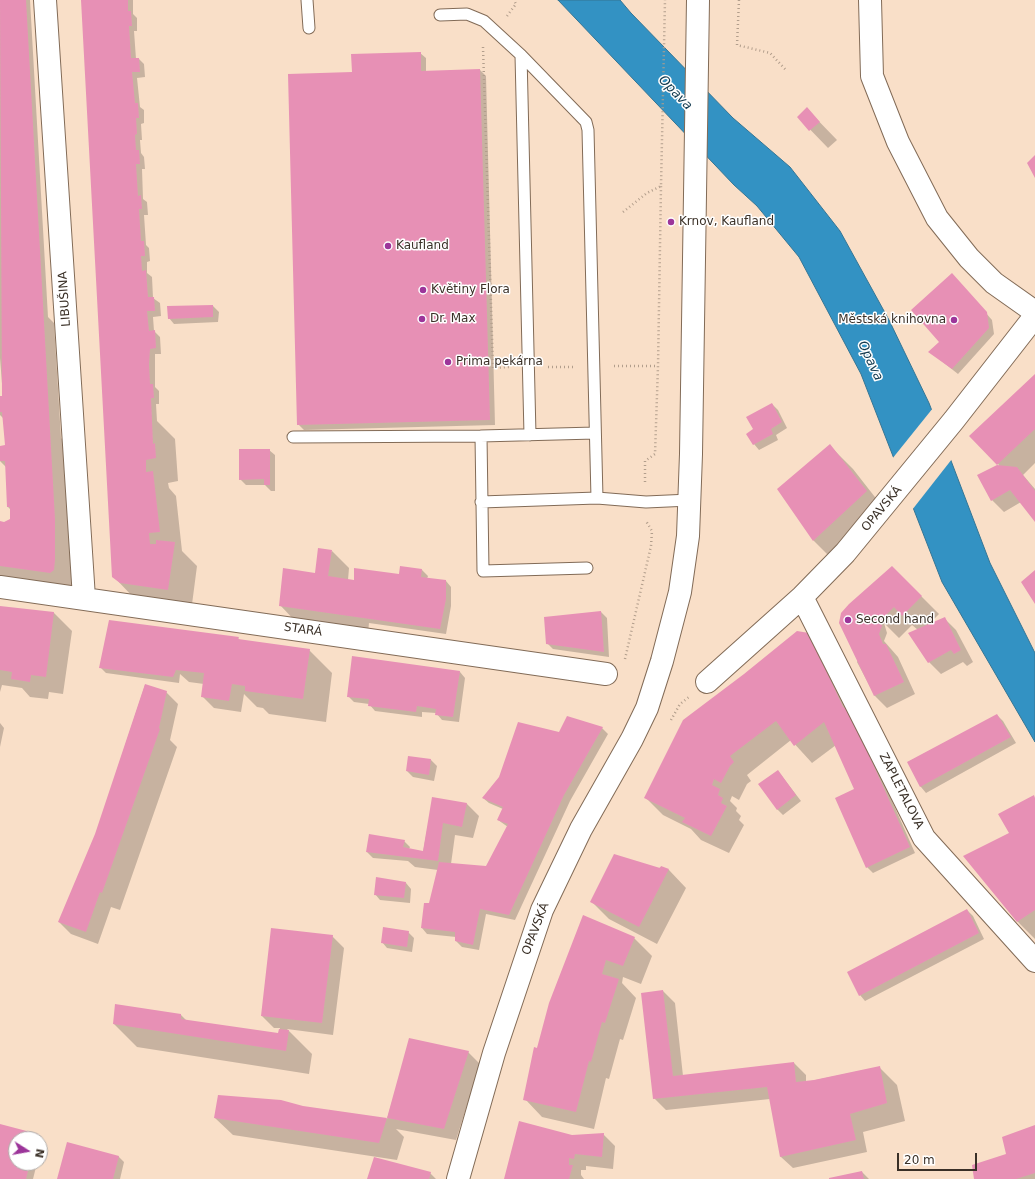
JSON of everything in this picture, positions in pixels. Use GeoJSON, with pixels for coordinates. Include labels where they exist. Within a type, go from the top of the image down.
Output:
{"type":"FeatureCollection","features":[{"type":"Feature","properties":{"kind":"street","name":"LIBUŠINA"},"geometry":{"type":"LineString","coordinates":[[45,0],[84,598]]}},
{"type":"Feature","properties":{"kind":"street","name":"OPAVSKÁ"},"geometry":{"type":"LineString","coordinates":[[458,1179],[494,1053],[542,910],[581,829],[640,723],[652,694],[680,592],[688,536],[690,500],[698,0]]}},
{"type":"Feature","properties":{"kind":"street"},"geometry":{"type":"LineString","coordinates":[[870,0],[872,76],[898,142],[937,218],[969,258],[994,283],[1035,312]]}},
{"type":"Feature","properties":{"kind":"street","name":"OPAVSKÁ"},"geometry":{"type":"LineString","coordinates":[[707,682],[802,597],[844,553],[954,420],[1035,316]]}},
{"type":"Feature","properties":{"kind":"street","name":"STARÁ"},"geometry":{"type":"LineString","coordinates":[[0,587],[606,674]]}},
{"type":"Feature","properties":{"kind":"street","name":"ZAPLETALOVA"},"geometry":{"type":"LineString","coordinates":[[802,597],[924,838],[1035,961]]}},
{"type":"Feature","properties":{"kind":"lane"},"geometry":{"type":"LineString","coordinates":[[307,0],[309,28]]}},
{"type":"Feature","properties":{"kind":"lane"},"geometry":{"type":"LineString","coordinates":[[440,15],[467,14],[484,21],[521,55],[582,116],[586,122],[588,130],[597,498]]}},
{"type":"Feature","properties":{"kind":"lane"},"geometry":{"type":"LineString","coordinates":[[521,55],[530,435]]}},
{"type":"Feature","properties":{"kind":"lane"},"geometry":{"type":"LineString","coordinates":[[293,437],[481,436],[595,433]]}},
{"type":"Feature","properties":{"kind":"lane"},"geometry":{"type":"LineString","coordinates":[[481,436],[483,571],[587,568]]}},
{"type":"Feature","properties":{"kind":"lane"},"geometry":{"type":"LineString","coordinates":[[481,502],[597,498],[646,502],[690,500]]}},
{"type":"Feature","properties":{"kind":"path"},"geometry":{"type":"LineString","coordinates":[[625,662],[651,546],[652,531],[646,519],[645,461],[655,454],[665,0]]}},
{"type":"Feature","properties":{"kind":"path"},"geometry":{"type":"LineString","coordinates":[[739,0],[737,45],[770,53],[786,70]]}},
{"type":"Feature","properties":{"kind":"path"},"geometry":{"type":"LineString","coordinates":[[623,212],[647,193],[661,186]]}},
{"type":"Feature","properties":{"kind":"path"},"geometry":{"type":"LineString","coordinates":[[668,725],[680,704]]}},
{"type":"Feature","properties":{"kind":"water","name":"Opava"},"geometry":{"type":"Polygon","coordinates":[[[558,0],[620,0],[733,118],[790,167],[840,231],[889,320],[929,403],[990,563],[1035,653],[1035,742],[942,582],[861,374],[799,257],[757,206],[734,185],[558,0]]]}},
{"type":"Feature","properties":{"kind":"pier"},"geometry":{"type":"Polygon","coordinates":[[[933,408],[952,459],[912,510],[892,459],[933,408]]]}},
{"type":"Feature","properties":{"kind":"building"},"geometry":{"type":"Polygon","coordinates":[[[0,0],[26,0],[55,519],[55,560],[54,570],[50,573],[0,566],[0,521],[4,522],[10,519],[10,507],[7,507],[5,461],[0,461],[0,446],[5,445],[2,412],[0,412],[0,396],[2,396],[0,0]]]}},
{"type":"Feature","properties":{"kind":"building"},"geometry":{"type":"Polygon","coordinates":[[[81,0],[128,0],[128,11],[131,11],[132,26],[129,26],[131,58],[139,58],[140,72],[132,72],[135,103],[138,103],[139,118],[136,118],[137,134],[135,135],[136,150],[139,150],[140,164],[136,164],[138,196],[141,195],[142,209],[139,209],[141,241],[144,241],[145,256],[141,256],[142,271],[146,270],[148,297],[154,297],[155,311],[147,311],[149,331],[155,330],[156,348],[150,349],[149,364],[150,384],[153,384],[154,398],[151,398],[153,444],[155,443],[156,458],[146,460],[146,472],[153,471],[160,532],[149,533],[150,544],[156,544],[156,540],[175,542],[168,590],[120,583],[112,577],[81,0]]]}},
{"type":"Feature","properties":{"kind":"building"},"geometry":{"type":"Polygon","coordinates":[[[421,52],[421,71],[480,69],[490,420],[297,425],[288,74],[352,72],[351,54],[421,52]]]}},
{"type":"Feature","properties":{"kind":"building"},"geometry":{"type":"Polygon","coordinates":[[[807,107],[820,122],[809,131],[797,117],[807,107]]]}},
{"type":"Feature","properties":{"kind":"building"},"geometry":{"type":"Polygon","coordinates":[[[1035,155],[1035,178],[1027,163],[1035,155]]]}},
{"type":"Feature","properties":{"kind":"building","name":"Městská knihovna"},"geometry":{"type":"Polygon","coordinates":[[[952,273],[987,312],[989,328],[952,369],[928,352],[939,342],[911,310],[952,273]]]}},
{"type":"Feature","properties":{"kind":"building"},"geometry":{"type":"Polygon","coordinates":[[[213,305],[213,317],[168,319],[167,306],[213,305]]]}},
{"type":"Feature","properties":{"kind":"building"},"geometry":{"type":"Polygon","coordinates":[[[1035,374],[1035,429],[997,465],[969,436],[1035,374]]]}},
{"type":"Feature","properties":{"kind":"building"},"geometry":{"type":"Polygon","coordinates":[[[772,403],[782,422],[771,429],[773,434],[753,445],[746,434],[753,429],[746,417],[772,403]]]}},
{"type":"Feature","properties":{"kind":"building"},"geometry":{"type":"Polygon","coordinates":[[[830,444],[867,491],[813,541],[777,489],[830,444]]]}},
{"type":"Feature","properties":{"kind":"building"},"geometry":{"type":"Polygon","coordinates":[[[239,449],[270,449],[270,485],[264,485],[264,479],[239,480],[239,449]]]}},
{"type":"Feature","properties":{"kind":"building"},"geometry":{"type":"Polygon","coordinates":[[[997,465],[1017,467],[1035,491],[1035,522],[1010,490],[991,501],[977,475],[997,465]]]}},
{"type":"Feature","properties":{"kind":"building"},"geometry":{"type":"Polygon","coordinates":[[[318,548],[332,550],[328,576],[354,580],[354,568],[399,574],[400,566],[422,569],[421,577],[446,580],[446,599],[440,629],[279,606],[283,568],[315,573],[318,548]]]}},
{"type":"Feature","properties":{"kind":"building"},"geometry":{"type":"Polygon","coordinates":[[[892,566],[922,596],[902,616],[894,607],[880,621],[882,626],[879,634],[883,644],[886,644],[904,682],[874,696],[839,623],[841,613],[849,604],[892,566]]]}},
{"type":"Feature","properties":{"kind":"building"},"geometry":{"type":"Polygon","coordinates":[[[1035,570],[1035,604],[1021,582],[1035,570]]]}},
{"type":"Feature","properties":{"kind":"building"},"geometry":{"type":"Polygon","coordinates":[[[0,606],[54,612],[46,677],[31,675],[30,682],[11,679],[12,672],[0,670],[0,606]]]}},
{"type":"Feature","properties":{"kind":"building"},"geometry":{"type":"Polygon","coordinates":[[[601,611],[604,652],[546,644],[544,617],[601,611]]]}},
{"type":"Feature","properties":{"kind":"building"},"geometry":{"type":"Polygon","coordinates":[[[945,617],[961,650],[954,654],[951,650],[928,663],[908,633],[945,617]]]}},
{"type":"Feature","properties":{"kind":"building"},"geometry":{"type":"Polygon","coordinates":[[[109,620],[239,637],[238,639],[310,649],[303,699],[245,691],[245,686],[232,684],[229,701],[201,697],[204,673],[176,670],[173,677],[99,668],[109,620]]]}},
{"type":"Feature","properties":{"kind":"building"},"geometry":{"type":"Polygon","coordinates":[[[797,631],[809,633],[843,707],[849,710],[910,847],[866,868],[835,798],[854,789],[824,722],[794,746],[776,721],[730,756],[734,762],[730,766],[721,783],[714,779],[712,785],[720,789],[718,795],[723,798],[721,803],[727,806],[711,836],[682,822],[685,818],[644,798],[683,720],[744,674],[797,631]]]}},
{"type":"Feature","properties":{"kind":"building"},"geometry":{"type":"Polygon","coordinates":[[[352,656],[460,671],[453,717],[435,715],[436,709],[417,706],[416,712],[368,706],[369,699],[347,697],[352,656]]]}},
{"type":"Feature","properties":{"kind":"building"},"geometry":{"type":"Polygon","coordinates":[[[145,684],[167,691],[160,729],[102,893],[100,892],[86,932],[58,922],[95,834],[145,684]]]}},
{"type":"Feature","properties":{"kind":"building"},"geometry":{"type":"Polygon","coordinates":[[[997,714],[1011,737],[920,787],[907,762],[997,714]]]}},
{"type":"Feature","properties":{"kind":"building"},"geometry":{"type":"Polygon","coordinates":[[[567,716],[603,727],[564,795],[509,915],[480,909],[473,945],[455,941],[455,932],[421,928],[424,903],[429,903],[439,862],[486,866],[508,824],[497,820],[503,807],[482,798],[499,777],[518,722],[559,732],[567,716]]]}},
{"type":"Feature","properties":{"kind":"building"},"geometry":{"type":"Polygon","coordinates":[[[408,756],[431,759],[429,775],[406,771],[408,756]]]}},
{"type":"Feature","properties":{"kind":"building"},"geometry":{"type":"Polygon","coordinates":[[[778,770],[796,795],[777,810],[758,784],[778,770]]]}},
{"type":"Feature","properties":{"kind":"building"},"geometry":{"type":"Polygon","coordinates":[[[1034,795],[1035,910],[1017,922],[963,856],[1009,833],[998,814],[1034,795]]]}},
{"type":"Feature","properties":{"kind":"building"},"geometry":{"type":"Polygon","coordinates":[[[432,797],[467,803],[462,827],[443,823],[438,861],[366,852],[369,834],[405,840],[403,847],[423,851],[432,797]]]}},
{"type":"Feature","properties":{"kind":"building"},"geometry":{"type":"Polygon","coordinates":[[[614,854],[660,868],[661,866],[669,869],[639,927],[590,902],[614,854]]]}},
{"type":"Feature","properties":{"kind":"building"},"geometry":{"type":"Polygon","coordinates":[[[376,877],[406,882],[404,898],[374,895],[376,877]]]}},
{"type":"Feature","properties":{"kind":"building"},"geometry":{"type":"Polygon","coordinates":[[[967,909],[979,933],[859,996],[847,972],[967,909]]]}},
{"type":"Feature","properties":{"kind":"building"},"geometry":{"type":"Polygon","coordinates":[[[583,915],[635,937],[623,966],[606,960],[602,974],[619,979],[605,1023],[602,1022],[591,1062],[589,1061],[576,1112],[523,1100],[534,1047],[537,1048],[549,1003],[583,915]]]}},
{"type":"Feature","properties":{"kind":"building"},"geometry":{"type":"Polygon","coordinates":[[[383,927],[409,931],[407,947],[381,943],[383,927]]]}},
{"type":"Feature","properties":{"kind":"building"},"geometry":{"type":"Polygon","coordinates":[[[271,928],[333,935],[322,1023],[261,1016],[271,928]]]}},
{"type":"Feature","properties":{"kind":"building"},"geometry":{"type":"Polygon","coordinates":[[[663,990],[673,1076],[794,1062],[796,1082],[814,1080],[880,1066],[887,1103],[850,1114],[856,1140],[780,1157],[767,1087],[653,1099],[641,993],[663,990]]]}},
{"type":"Feature","properties":{"kind":"building"},"geometry":{"type":"Polygon","coordinates":[[[115,1004],[181,1014],[181,1019],[278,1033],[279,1029],[289,1030],[286,1051],[113,1024],[115,1004]]]}},
{"type":"Feature","properties":{"kind":"building"},"geometry":{"type":"Polygon","coordinates":[[[409,1038],[469,1051],[444,1129],[387,1118],[409,1038]]]}},
{"type":"Feature","properties":{"kind":"building"},"geometry":{"type":"Polygon","coordinates":[[[218,1095],[281,1100],[303,1106],[387,1118],[379,1143],[214,1118],[218,1095]]]}},
{"type":"Feature","properties":{"kind":"building"},"geometry":{"type":"Polygon","coordinates":[[[519,1121],[572,1135],[604,1133],[602,1157],[575,1154],[574,1159],[569,1158],[569,1165],[573,1165],[569,1179],[504,1179],[519,1121]]]}},
{"type":"Feature","properties":{"kind":"building"},"geometry":{"type":"Polygon","coordinates":[[[0,1124],[27,1131],[8,1131],[8,1171],[28,1171],[26,1179],[0,1179],[0,1124]]]}},
{"type":"Feature","properties":{"kind":"building"},"geometry":{"type":"Polygon","coordinates":[[[1035,1125],[1035,1173],[1016,1179],[974,1179],[972,1165],[1006,1154],[1002,1137],[1035,1125]]]}},
{"type":"Feature","properties":{"kind":"building"},"geometry":{"type":"Polygon","coordinates":[[[67,1142],[119,1156],[113,1179],[57,1179],[67,1142]]]}},
{"type":"Feature","properties":{"kind":"building"},"geometry":{"type":"Polygon","coordinates":[[[374,1157],[431,1172],[429,1179],[367,1179],[374,1157]]]}},
{"type":"Feature","properties":{"kind":"building"},"geometry":{"type":"Polygon","coordinates":[[[862,1171],[864,1179],[829,1179],[829,1178],[862,1171]]]}},
{"type":"Feature","properties":{"kind":"place","name":"Krnov, Kaufland"},"geometry":{"type":"Point","coordinates":[671,222]}},
{"type":"Feature","properties":{"kind":"place","name":"Kaufland"},"geometry":{"type":"Point","coordinates":[388,246]}},
{"type":"Feature","properties":{"kind":"place","name":"Květiny Flora"},"geometry":{"type":"Point","coordinates":[423,290]}},
{"type":"Feature","properties":{"kind":"place","name":"Dr. Max"},"geometry":{"type":"Point","coordinates":[422,319]}},
{"type":"Feature","properties":{"kind":"place","name":"Městská knihovna"},"geometry":{"type":"Point","coordinates":[954,320]}},
{"type":"Feature","properties":{"kind":"place","name":"Prima pekárna"},"geometry":{"type":"Point","coordinates":[448,362]}},
{"type":"Feature","properties":{"kind":"place","name":"Second hand"},"geometry":{"type":"Point","coordinates":[848,620]}}]}
